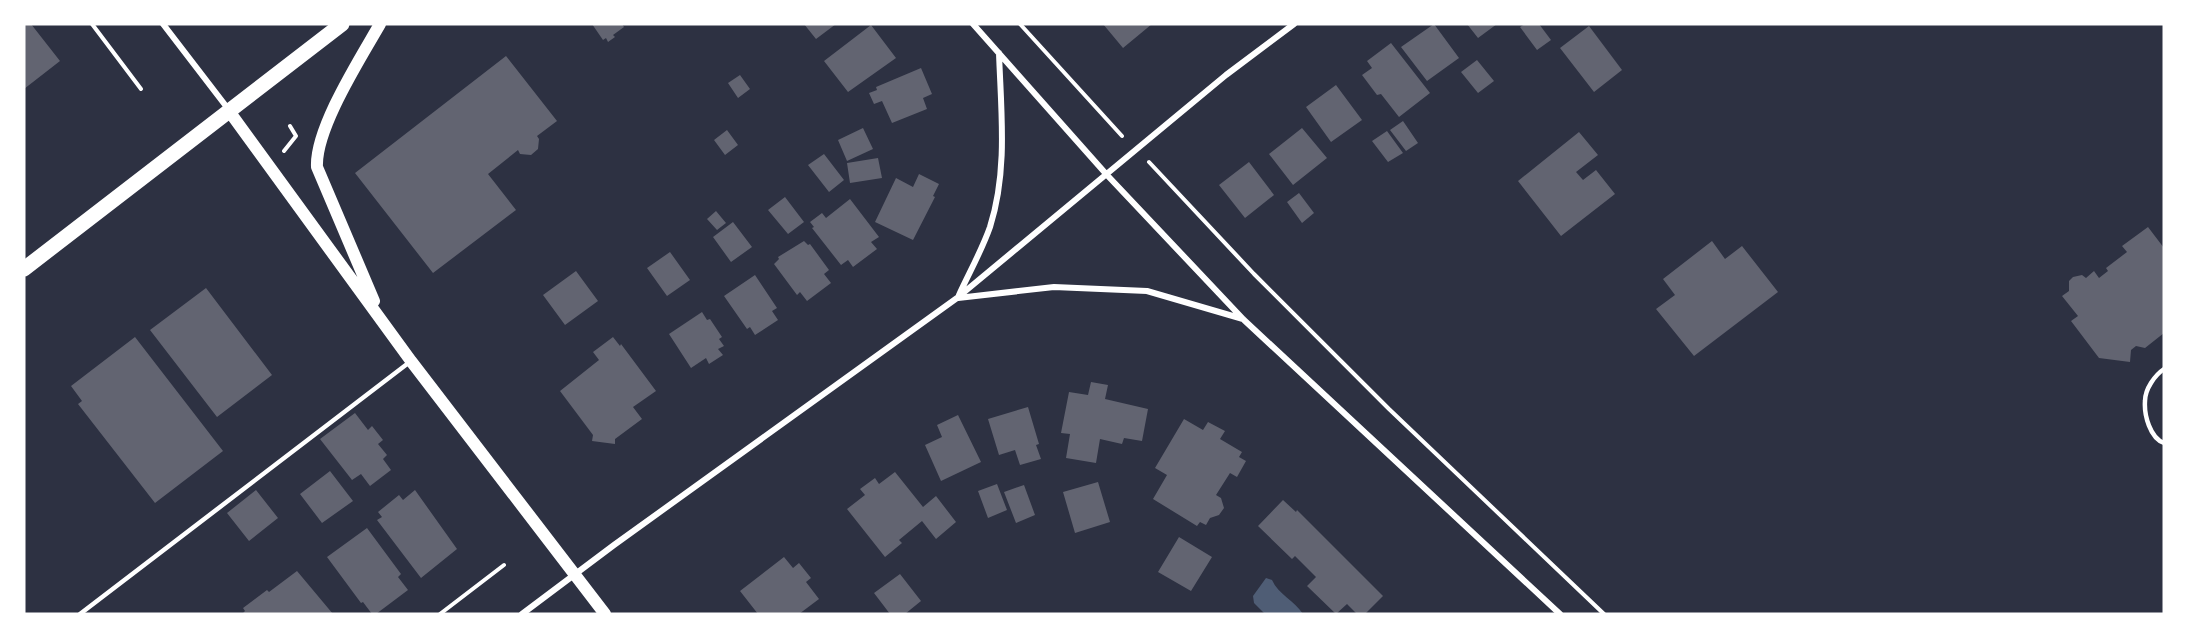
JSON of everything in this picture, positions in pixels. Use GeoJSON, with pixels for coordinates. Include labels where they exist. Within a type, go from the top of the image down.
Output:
{"type":"FeatureCollection","features":[{"type":"Feature","properties":{"kind":"main road"},"geometry":{"type":"LineString","coordinates":[[24,269],[342,24]]}},
{"type":"Feature","properties":{"kind":"main road"},"geometry":{"type":"LineString","coordinates":[[380,24],[347,84],[319,142],[316,156],[317,167],[337,218],[386,326]]}},
{"type":"Feature","properties":{"kind":"main road"},"geometry":{"type":"LineString","coordinates":[[229,111],[411,361],[605,614]]}},
{"type":"Feature","properties":{"kind":"street"},"geometry":{"type":"LineString","coordinates":[[163,24],[229,111]]}},
{"type":"Feature","properties":{"kind":"street"},"geometry":{"type":"LineString","coordinates":[[973,24],[1107,175],[1244,320],[1560,614]]}},
{"type":"Feature","properties":{"kind":"street"},"geometry":{"type":"LineString","coordinates":[[522,614],[957,298],[1227,75],[1294,24]]}},
{"type":"Feature","properties":{"kind":"street"},"geometry":{"type":"LineString","coordinates":[[957,298],[990,229],[1000,188],[1003,146],[999,53]]}},
{"type":"Feature","properties":{"kind":"street"},"geometry":{"type":"LineString","coordinates":[[957,298],[1054,287],[1147,291],[1244,320]]}},
{"type":"Feature","properties":{"kind":"lane"},"geometry":{"type":"LineString","coordinates":[[80,614],[411,361]]}},
{"type":"Feature","properties":{"kind":"lane"},"geometry":{"type":"LineString","coordinates":[[2164,369],[2155,375],[2145,400],[2148,423],[2158,440],[2164,443]]}},
{"type":"Feature","properties":{"kind":"path"},"geometry":{"type":"LineString","coordinates":[[92,24],[141,89]]}},
{"type":"Feature","properties":{"kind":"path"},"geometry":{"type":"LineString","coordinates":[[1020,24],[1112,126],[1254,274],[1389,409],[1604,614]]}},
{"type":"Feature","properties":{"kind":"path"},"geometry":{"type":"LineString","coordinates":[[280,156],[297,136],[290,126]]}},
{"type":"Feature","properties":{"kind":"path"},"geometry":{"type":"LineString","coordinates":[[440,614],[504,566]]}},
{"type":"Feature","properties":{"kind":"water"},"geometry":{"type":"Polygon","coordinates":[[[1266,578],[1272,580],[1303,614],[1265,614],[1254,603],[1253,596],[1266,578]]]}},
{"type":"Feature","properties":{"kind":"building"},"geometry":{"type":"Polygon","coordinates":[[[24,24],[31,24],[60,61],[24,89],[24,24]]]}},
{"type":"Feature","properties":{"kind":"building"},"geometry":{"type":"Polygon","coordinates":[[[592,24],[622,24],[624,27],[608,42],[606,38],[603,40],[592,24]]]}},
{"type":"Feature","properties":{"kind":"building"},"geometry":{"type":"Polygon","coordinates":[[[804,24],[836,24],[816,39],[804,24]]]}},
{"type":"Feature","properties":{"kind":"building"},"geometry":{"type":"Polygon","coordinates":[[[1103,24],[1152,24],[1123,48],[1103,24]]]}},
{"type":"Feature","properties":{"kind":"building"},"geometry":{"type":"Polygon","coordinates":[[[1434,24],[1459,58],[1427,81],[1401,47],[1434,24]]]}},
{"type":"Feature","properties":{"kind":"building"},"geometry":{"type":"Polygon","coordinates":[[[1467,24],[1497,24],[1478,38],[1467,24]]]}},
{"type":"Feature","properties":{"kind":"building"},"geometry":{"type":"Polygon","coordinates":[[[1525,24],[1539,24],[1551,40],[1537,50],[1520,27],[1525,24]]]}},
{"type":"Feature","properties":{"kind":"building"},"geometry":{"type":"Polygon","coordinates":[[[871,25],[896,58],[848,92],[824,61],[871,25]]]}},
{"type":"Feature","properties":{"kind":"building"},"geometry":{"type":"Polygon","coordinates":[[[1589,26],[1622,70],[1594,92],[1560,48],[1589,26]]]}},
{"type":"Feature","properties":{"kind":"building"},"geometry":{"type":"Polygon","coordinates":[[[1391,43],[1430,93],[1399,117],[1381,94],[1377,95],[1362,75],[1372,68],[1367,61],[1391,43]]]}},
{"type":"Feature","properties":{"kind":"building"},"geometry":{"type":"Polygon","coordinates":[[[506,56],[557,121],[537,136],[538,149],[531,155],[520,154],[518,150],[488,174],[516,210],[433,273],[355,173],[506,56]]]}},
{"type":"Feature","properties":{"kind":"building"},"geometry":{"type":"Polygon","coordinates":[[[1477,60],[1494,81],[1478,93],[1461,72],[1477,60]]]}},
{"type":"Feature","properties":{"kind":"building"},"geometry":{"type":"Polygon","coordinates":[[[921,68],[932,94],[923,98],[927,109],[892,123],[882,101],[874,104],[869,93],[877,90],[876,87],[921,68]]]}},
{"type":"Feature","properties":{"kind":"building"},"geometry":{"type":"Polygon","coordinates":[[[740,75],[750,89],[738,98],[728,83],[740,75]]]}},
{"type":"Feature","properties":{"kind":"building"},"geometry":{"type":"Polygon","coordinates":[[[1336,85],[1362,120],[1331,142],[1306,107],[1336,85]]]}},
{"type":"Feature","properties":{"kind":"building"},"geometry":{"type":"Polygon","coordinates":[[[1403,121],[1418,143],[1406,151],[1390,130],[1403,121]]]}},
{"type":"Feature","properties":{"kind":"building"},"geometry":{"type":"Polygon","coordinates":[[[863,128],[873,149],[847,161],[838,140],[863,128]]]}},
{"type":"Feature","properties":{"kind":"building"},"geometry":{"type":"Polygon","coordinates":[[[1302,128],[1327,158],[1293,185],[1269,154],[1302,128]]]}},
{"type":"Feature","properties":{"kind":"building"},"geometry":{"type":"Polygon","coordinates":[[[727,130],[738,145],[725,155],[714,140],[727,130]]]}},
{"type":"Feature","properties":{"kind":"building"},"geometry":{"type":"Polygon","coordinates":[[[1387,131],[1403,153],[1388,162],[1372,141],[1387,131]]]}},
{"type":"Feature","properties":{"kind":"building"},"geometry":{"type":"Polygon","coordinates":[[[1579,132],[1598,155],[1576,172],[1583,180],[1596,170],[1615,194],[1561,236],[1518,181],[1579,132]]]}},
{"type":"Feature","properties":{"kind":"building"},"geometry":{"type":"Polygon","coordinates":[[[824,154],[844,180],[829,192],[808,165],[824,154]]]}},
{"type":"Feature","properties":{"kind":"building"},"geometry":{"type":"Polygon","coordinates":[[[878,158],[882,178],[850,183],[847,163],[878,158]]]}},
{"type":"Feature","properties":{"kind":"building"},"geometry":{"type":"Polygon","coordinates":[[[1249,162],[1274,195],[1245,218],[1219,185],[1249,162]]]}},
{"type":"Feature","properties":{"kind":"building"},"geometry":{"type":"Polygon","coordinates":[[[919,174],[939,184],[933,196],[935,197],[913,240],[875,222],[896,178],[913,187],[919,174]]]}},
{"type":"Feature","properties":{"kind":"building"},"geometry":{"type":"Polygon","coordinates":[[[1299,193],[1314,213],[1302,223],[1287,202],[1299,193]]]}},
{"type":"Feature","properties":{"kind":"building"},"geometry":{"type":"Polygon","coordinates":[[[785,197],[804,222],[788,234],[768,210],[785,197]]]}},
{"type":"Feature","properties":{"kind":"building"},"geometry":{"type":"Polygon","coordinates":[[[850,199],[879,237],[871,242],[877,249],[853,267],[848,260],[841,265],[812,228],[814,227],[810,222],[822,213],[826,218],[850,199]]]}},
{"type":"Feature","properties":{"kind":"building"},"geometry":{"type":"Polygon","coordinates":[[[716,211],[726,223],[717,230],[707,219],[716,211]]]}},
{"type":"Feature","properties":{"kind":"building"},"geometry":{"type":"Polygon","coordinates":[[[733,222],[752,247],[731,262],[713,237],[733,222]]]}},
{"type":"Feature","properties":{"kind":"building"},"geometry":{"type":"Polygon","coordinates":[[[2148,227],[2164,248],[2164,333],[2145,348],[2136,346],[2131,350],[2130,362],[2099,358],[2071,321],[2078,316],[2062,296],[2069,291],[2069,281],[2073,277],[2082,275],[2086,278],[2094,271],[2099,278],[2108,271],[2106,268],[2127,252],[2122,246],[2148,227]]]}},
{"type":"Feature","properties":{"kind":"building"},"geometry":{"type":"Polygon","coordinates":[[[804,241],[810,244],[829,270],[824,274],[831,283],[807,301],[800,292],[797,295],[774,264],[779,259],[778,257],[804,241]]]}},
{"type":"Feature","properties":{"kind":"building"},"geometry":{"type":"Polygon","coordinates":[[[1712,241],[1725,259],[1742,246],[1778,292],[1694,356],[1656,309],[1675,295],[1663,279],[1712,241]]]}},
{"type":"Feature","properties":{"kind":"building"},"geometry":{"type":"Polygon","coordinates":[[[670,252],[690,280],[667,296],[647,268],[670,252]]]}},
{"type":"Feature","properties":{"kind":"building"},"geometry":{"type":"Polygon","coordinates":[[[576,271],[598,301],[565,325],[543,295],[576,271]]]}},
{"type":"Feature","properties":{"kind":"building"},"geometry":{"type":"Polygon","coordinates":[[[755,275],[777,308],[772,311],[778,320],[755,335],[750,327],[747,329],[724,296],[755,275]]]}},
{"type":"Feature","properties":{"kind":"building"},"geometry":{"type":"Polygon","coordinates":[[[206,288],[272,375],[217,417],[150,330],[206,288]]]}},
{"type":"Feature","properties":{"kind":"building"},"geometry":{"type":"Polygon","coordinates":[[[702,312],[707,320],[710,319],[722,337],[719,339],[724,346],[718,349],[723,355],[709,364],[706,358],[691,368],[669,334],[702,312]]]}},
{"type":"Feature","properties":{"kind":"building"},"geometry":{"type":"Polygon","coordinates":[[[135,337],[223,451],[155,503],[78,404],[82,401],[71,386],[135,337]]]}},
{"type":"Feature","properties":{"kind":"building"},"geometry":{"type":"Polygon","coordinates":[[[613,337],[620,346],[621,344],[656,391],[633,407],[642,419],[615,439],[615,444],[592,441],[593,435],[560,391],[599,360],[593,352],[613,337]]]}},
{"type":"Feature","properties":{"kind":"building"},"geometry":{"type":"Polygon","coordinates":[[[1091,382],[1108,385],[1105,399],[1148,409],[1142,441],[1124,438],[1122,444],[1100,439],[1096,463],[1066,458],[1070,434],[1061,433],[1069,392],[1088,395],[1091,382]]]}},
{"type":"Feature","properties":{"kind":"building"},"geometry":{"type":"Polygon","coordinates":[[[1028,407],[1041,459],[1020,465],[1015,450],[999,455],[988,419],[1028,407]]]}},
{"type":"Feature","properties":{"kind":"building"},"geometry":{"type":"Polygon","coordinates":[[[355,413],[368,430],[372,426],[383,440],[378,444],[387,455],[383,459],[391,470],[370,486],[361,474],[352,480],[320,439],[355,413]]]}},
{"type":"Feature","properties":{"kind":"building"},"geometry":{"type":"Polygon","coordinates":[[[958,415],[981,462],[941,481],[925,445],[942,437],[937,425],[958,415]]]}},
{"type":"Feature","properties":{"kind":"building"},"geometry":{"type":"Polygon","coordinates":[[[1184,419],[1203,430],[1208,422],[1225,431],[1220,439],[1242,452],[1239,457],[1246,461],[1237,477],[1230,473],[1216,495],[1221,498],[1224,508],[1219,515],[1210,518],[1206,525],[1200,522],[1197,526],[1153,499],[1167,475],[1155,468],[1184,419]]]}},
{"type":"Feature","properties":{"kind":"building"},"geometry":{"type":"Polygon","coordinates":[[[330,471],[353,501],[322,523],[300,494],[330,471]]]}},
{"type":"Feature","properties":{"kind":"building"},"geometry":{"type":"Polygon","coordinates":[[[895,472],[923,507],[936,496],[956,522],[936,539],[922,521],[899,540],[902,543],[885,557],[847,509],[865,495],[860,489],[875,478],[879,484],[895,472]]]}},
{"type":"Feature","properties":{"kind":"building"},"geometry":{"type":"Polygon","coordinates":[[[1098,482],[1110,522],[1075,533],[1063,492],[1098,482]]]}},
{"type":"Feature","properties":{"kind":"building"},"geometry":{"type":"Polygon","coordinates":[[[997,484],[1007,510],[988,518],[978,491],[997,484]]]}},
{"type":"Feature","properties":{"kind":"building"},"geometry":{"type":"Polygon","coordinates":[[[1024,485],[1035,515],[1016,523],[1004,492],[1024,485]]]}},
{"type":"Feature","properties":{"kind":"building"},"geometry":{"type":"Polygon","coordinates":[[[256,490],[278,518],[249,541],[227,513],[256,490]]]}},
{"type":"Feature","properties":{"kind":"building"},"geometry":{"type":"Polygon","coordinates":[[[415,490],[457,549],[421,578],[377,520],[382,517],[378,512],[399,495],[403,500],[415,490]]]}},
{"type":"Feature","properties":{"kind":"building"},"geometry":{"type":"Polygon","coordinates":[[[1283,500],[1296,512],[1297,510],[1383,596],[1365,614],[1357,614],[1347,604],[1336,614],[1307,586],[1316,577],[1295,556],[1292,559],[1258,526],[1283,500]]]}},
{"type":"Feature","properties":{"kind":"building"},"geometry":{"type":"Polygon","coordinates":[[[367,528],[401,574],[398,577],[408,590],[376,614],[372,614],[363,602],[361,603],[327,557],[367,528]]]}},
{"type":"Feature","properties":{"kind":"building"},"geometry":{"type":"Polygon","coordinates":[[[1179,537],[1212,557],[1191,591],[1158,572],[1179,537]]]}},
{"type":"Feature","properties":{"kind":"building"},"geometry":{"type":"Polygon","coordinates":[[[784,557],[793,568],[799,563],[811,578],[806,582],[819,599],[799,614],[758,614],[740,591],[784,557]]]}},
{"type":"Feature","properties":{"kind":"building"},"geometry":{"type":"Polygon","coordinates":[[[297,571],[333,614],[242,614],[245,611],[243,608],[297,571]]]}},
{"type":"Feature","properties":{"kind":"building"},"geometry":{"type":"Polygon","coordinates":[[[900,574],[921,601],[905,614],[890,614],[874,593],[900,574]]]}}]}
